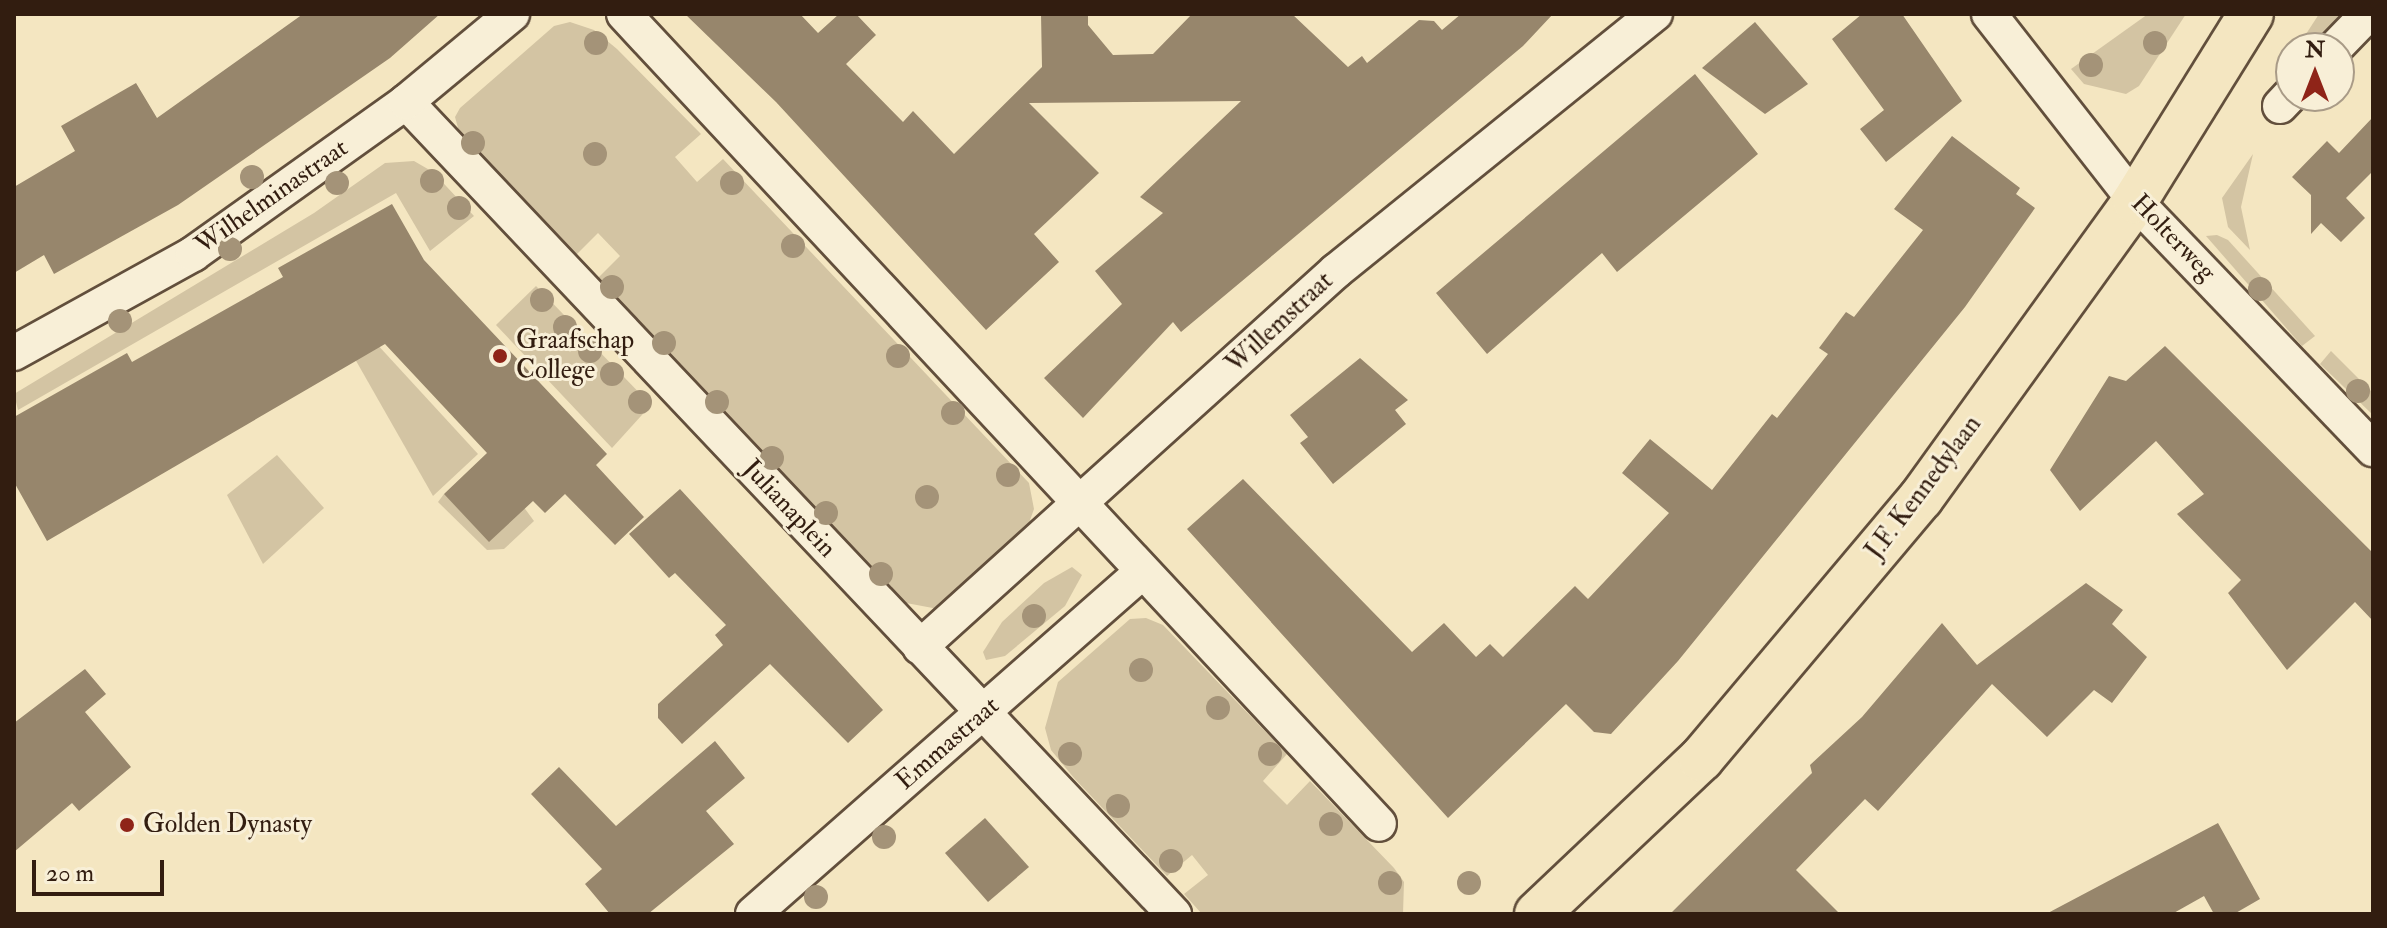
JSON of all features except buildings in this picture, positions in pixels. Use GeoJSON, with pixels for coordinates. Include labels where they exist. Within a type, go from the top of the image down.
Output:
{"type":"FeatureCollection","features":[{"type":"Feature","properties":{"kind":"main road","name":"J.F. Kennedylaan"},"geometry":{"type":"LineString","coordinates":[[1537,914],[1701,759],[1921,498],[2135,201],[2251,14]]}},
{"type":"Feature","properties":{"kind":"street","name":"Wilhelminastraat"},"geometry":{"type":"LineString","coordinates":[[14,353],[193,254],[406,102],[512,14]]}},
{"type":"Feature","properties":{"kind":"street"},"geometry":{"type":"LineString","coordinates":[[624,14],[1379,824]]}},
{"type":"Feature","properties":{"kind":"street","name":"Willemstraat"},"geometry":{"type":"LineString","coordinates":[[920,647],[1081,507],[1336,271],[1655,14]]}},
{"type":"Feature","properties":{"kind":"street","name":"Holterweg"},"geometry":{"type":"LineString","coordinates":[[1989,14],[2135,201],[2373,449]]}},
{"type":"Feature","properties":{"kind":"street"},"geometry":{"type":"LineString","coordinates":[[2351,32],[2368,14]]}},
{"type":"Feature","properties":{"kind":"street","name":"Julianaplein"},"geometry":{"type":"LineString","coordinates":[[406,102],[1174,914]]}},
{"type":"Feature","properties":{"kind":"street","name":"Emmastraat"},"geometry":{"type":"LineString","coordinates":[[753,914],[1142,572]]}},
{"type":"Feature","properties":{"kind":"shaded area"},"geometry":{"type":"Polygon","coordinates":[[[2148,14],[2186,14],[2139,86],[2126,94],[2084,84],[2071,69],[2148,14]]]}},
{"type":"Feature","properties":{"kind":"shaded area"},"geometry":{"type":"Polygon","coordinates":[[[2319,14],[2347,14],[2330,32],[2307,32],[2319,14]]]}},
{"type":"Feature","properties":{"kind":"shaded area"},"geometry":{"type":"Polygon","coordinates":[[[570,22],[594,30],[617,49],[701,134],[675,157],[697,182],[723,159],[1029,483],[1034,509],[1029,523],[938,609],[901,602],[596,280],[620,256],[598,233],[574,257],[460,135],[455,117],[460,108],[554,26],[570,22]]]}},
{"type":"Feature","properties":{"kind":"shaded area"},"geometry":{"type":"Polygon","coordinates":[[[2253,154],[2241,207],[2250,250],[2228,227],[2222,198],[2253,154]]]}},
{"type":"Feature","properties":{"kind":"shaded area"},"geometry":{"type":"Polygon","coordinates":[[[414,161],[433,172],[474,216],[430,251],[396,193],[18,410],[14,394],[314,213],[385,163],[414,161]]]}},
{"type":"Feature","properties":{"kind":"shaded area"},"geometry":{"type":"Polygon","coordinates":[[[2217,235],[2228,240],[2315,336],[2302,346],[2206,236],[2217,235]]]}},
{"type":"Feature","properties":{"kind":"shaded area"},"geometry":{"type":"Polygon","coordinates":[[[536,286],[651,405],[612,448],[496,325],[536,286]]]}},
{"type":"Feature","properties":{"kind":"shaded area"},"geometry":{"type":"Polygon","coordinates":[[[375,342],[478,454],[433,496],[355,359],[375,342]]]}},
{"type":"Feature","properties":{"kind":"shaded area"},"geometry":{"type":"Polygon","coordinates":[[[2331,351],[2373,393],[2373,415],[2320,364],[2331,351]]]}},
{"type":"Feature","properties":{"kind":"shaded area"},"geometry":{"type":"Polygon","coordinates":[[[277,455],[324,508],[263,564],[227,495],[277,455]]]}},
{"type":"Feature","properties":{"kind":"shaded area"},"geometry":{"type":"Polygon","coordinates":[[[444,494],[520,502],[534,521],[504,549],[487,550],[438,502],[444,494]]]}},
{"type":"Feature","properties":{"kind":"shaded area"},"geometry":{"type":"Polygon","coordinates":[[[1072,567],[1082,575],[1065,606],[1005,656],[986,660],[983,652],[1002,622],[1044,583],[1072,567]]]}},
{"type":"Feature","properties":{"kind":"shaded area"},"geometry":{"type":"Polygon","coordinates":[[[1146,618],[1163,625],[1287,754],[1263,781],[1287,805],[1310,781],[1394,868],[1404,882],[1403,914],[1202,914],[1184,894],[1208,875],[1192,855],[1167,876],[1074,778],[1051,750],[1045,728],[1058,682],[1130,619],[1146,618]]]}},
{"type":"Feature","properties":{"kind":"place","name":"Graafschap College"},"geometry":{"type":"Point","coordinates":[500,356]}},
{"type":"Feature","properties":{"kind":"place","name":"Golden Dynasty"},"geometry":{"type":"Point","coordinates":[127,825]}}]}
